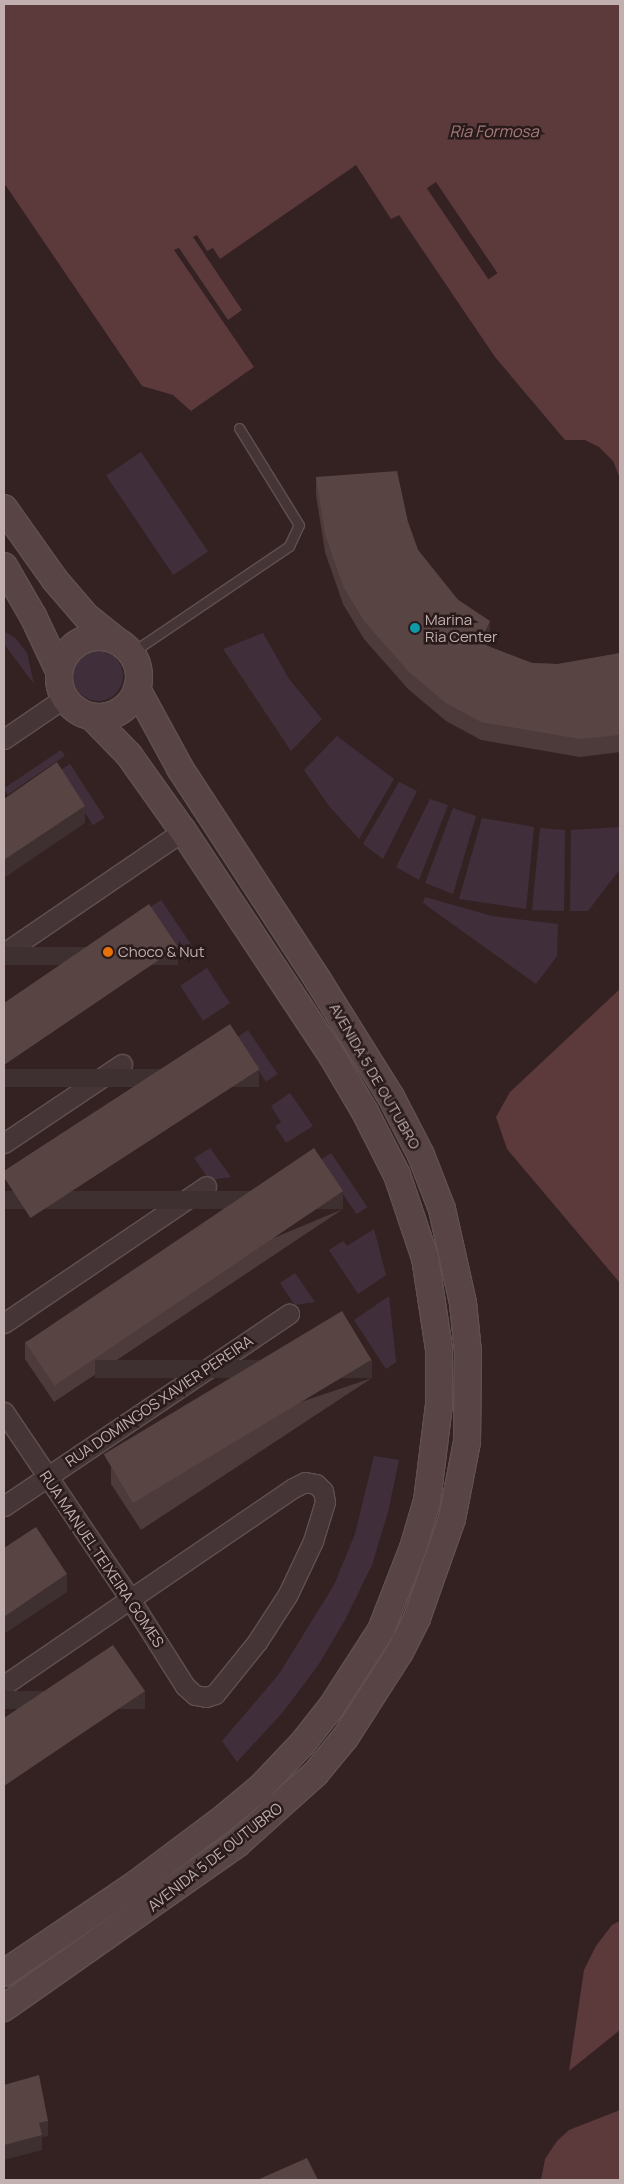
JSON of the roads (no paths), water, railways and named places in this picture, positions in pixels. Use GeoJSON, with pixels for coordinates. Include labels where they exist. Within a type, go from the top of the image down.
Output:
{"type":"FeatureCollection","features":[{"type":"Feature","properties":{"kind":"main road"},"geometry":{"type":"LineString","coordinates":[[4,508],[55,580],[86,616],[123,647],[138,670],[137,689],[124,708],[110,716],[92,717],[75,709],[64,698],[59,671],[33,616],[4,566]]}},
{"type":"Feature","properties":{"kind":"main road"},"geometry":{"type":"LineString","coordinates":[[59,671],[62,659],[79,642],[91,637],[123,647]]}},
{"type":"Feature","properties":{"kind":"main road","name":"AVENIDA 5 DE OUTUBRO"},"geometry":{"type":"LineString","coordinates":[[4,2008],[237,1844],[316,1773],[345,1738],[395,1660],[417,1618],[452,1519],[467,1442],[468,1352],[464,1303],[442,1209],[421,1155],[391,1097],[318,980],[180,768],[137,689]]}},
{"type":"Feature","properties":{"kind":"main road","name":"AVENIDA 5 DE OUTUBRO"},"geometry":{"type":"LineString","coordinates":[[4,1972],[32,1955],[220,1821],[261,1787],[302,1744],[360,1665],[381,1630],[413,1548],[435,1455],[439,1405],[434,1304],[413,1216],[397,1175],[332,1056],[183,832],[129,756],[92,717]]}},
{"type":"Feature","properties":{"kind":"main road"},"geometry":{"type":"LineString","coordinates":[[4,1963],[32,1955]]}},
{"type":"Feature","properties":{"kind":"street"},"geometry":{"type":"LineString","coordinates":[[4,739],[64,698]]}},
{"type":"Feature","properties":{"kind":"street"},"geometry":{"type":"LineString","coordinates":[[4,952],[183,832]]}},
{"type":"Feature","properties":{"kind":"street"},"geometry":{"type":"LineString","coordinates":[[4,1143],[122,1064]]}},
{"type":"Feature","properties":{"kind":"street"},"geometry":{"type":"LineString","coordinates":[[4,1323],[206,1186]]}},
{"type":"Feature","properties":{"kind":"street","name":"RUA DOMINGOS XAVIER PEREIRA"},"geometry":{"type":"LineString","coordinates":[[4,1506],[290,1314]]}},
{"type":"Feature","properties":{"kind":"street","name":"RUA MANUEL TEIXEIRA GOMES"},"geometry":{"type":"LineString","coordinates":[[4,1412],[130,1599],[185,1686],[195,1695],[206,1697],[215,1694],[224,1686],[257,1642],[288,1594],[313,1541],[325,1502],[323,1491],[316,1484],[305,1482],[293,1488],[130,1599]]}},
{"type":"Feature","properties":{"kind":"street"},"geometry":{"type":"LineString","coordinates":[[4,1685],[130,1599]]}},
{"type":"Feature","properties":{"kind":"lane"},"geometry":{"type":"LineString","coordinates":[[123,647],[289,546],[299,525],[239,428]]}},
{"type":"Feature","properties":{"kind":"water","name":"Ria Formosa"},"geometry":{"type":"Polygon","coordinates":[[[4,4],[620,4],[620,478],[613,461],[599,447],[585,440],[565,440],[495,357],[399,215],[391,219],[356,165],[220,259],[213,248],[207,251],[197,235],[193,237],[242,310],[228,320],[179,248],[174,250],[254,367],[191,411],[173,395],[142,386],[4,183],[4,4]]]}},
{"type":"Feature","properties":{"kind":"water"},"geometry":{"type":"Polygon","coordinates":[[[620,989],[620,1283],[507,1149],[496,1117],[510,1092],[620,989]]]}},
{"type":"Feature","properties":{"kind":"water"},"geometry":{"type":"Polygon","coordinates":[[[620,1921],[620,2030],[569,2071],[584,1970],[596,1946],[612,1925],[620,1921]]]}},
{"type":"Feature","properties":{"kind":"water"},"geometry":{"type":"Polygon","coordinates":[[[620,2110],[620,2180],[541,2180],[545,2159],[557,2141],[569,2130],[620,2110]]]}},
{"type":"Feature","properties":{"kind":"place","name":"Marina Ria Center"},"geometry":{"type":"Point","coordinates":[415,628]}},
{"type":"Feature","properties":{"kind":"place","name":"Choco & Nut"},"geometry":{"type":"Point","coordinates":[108,952]}}]}
